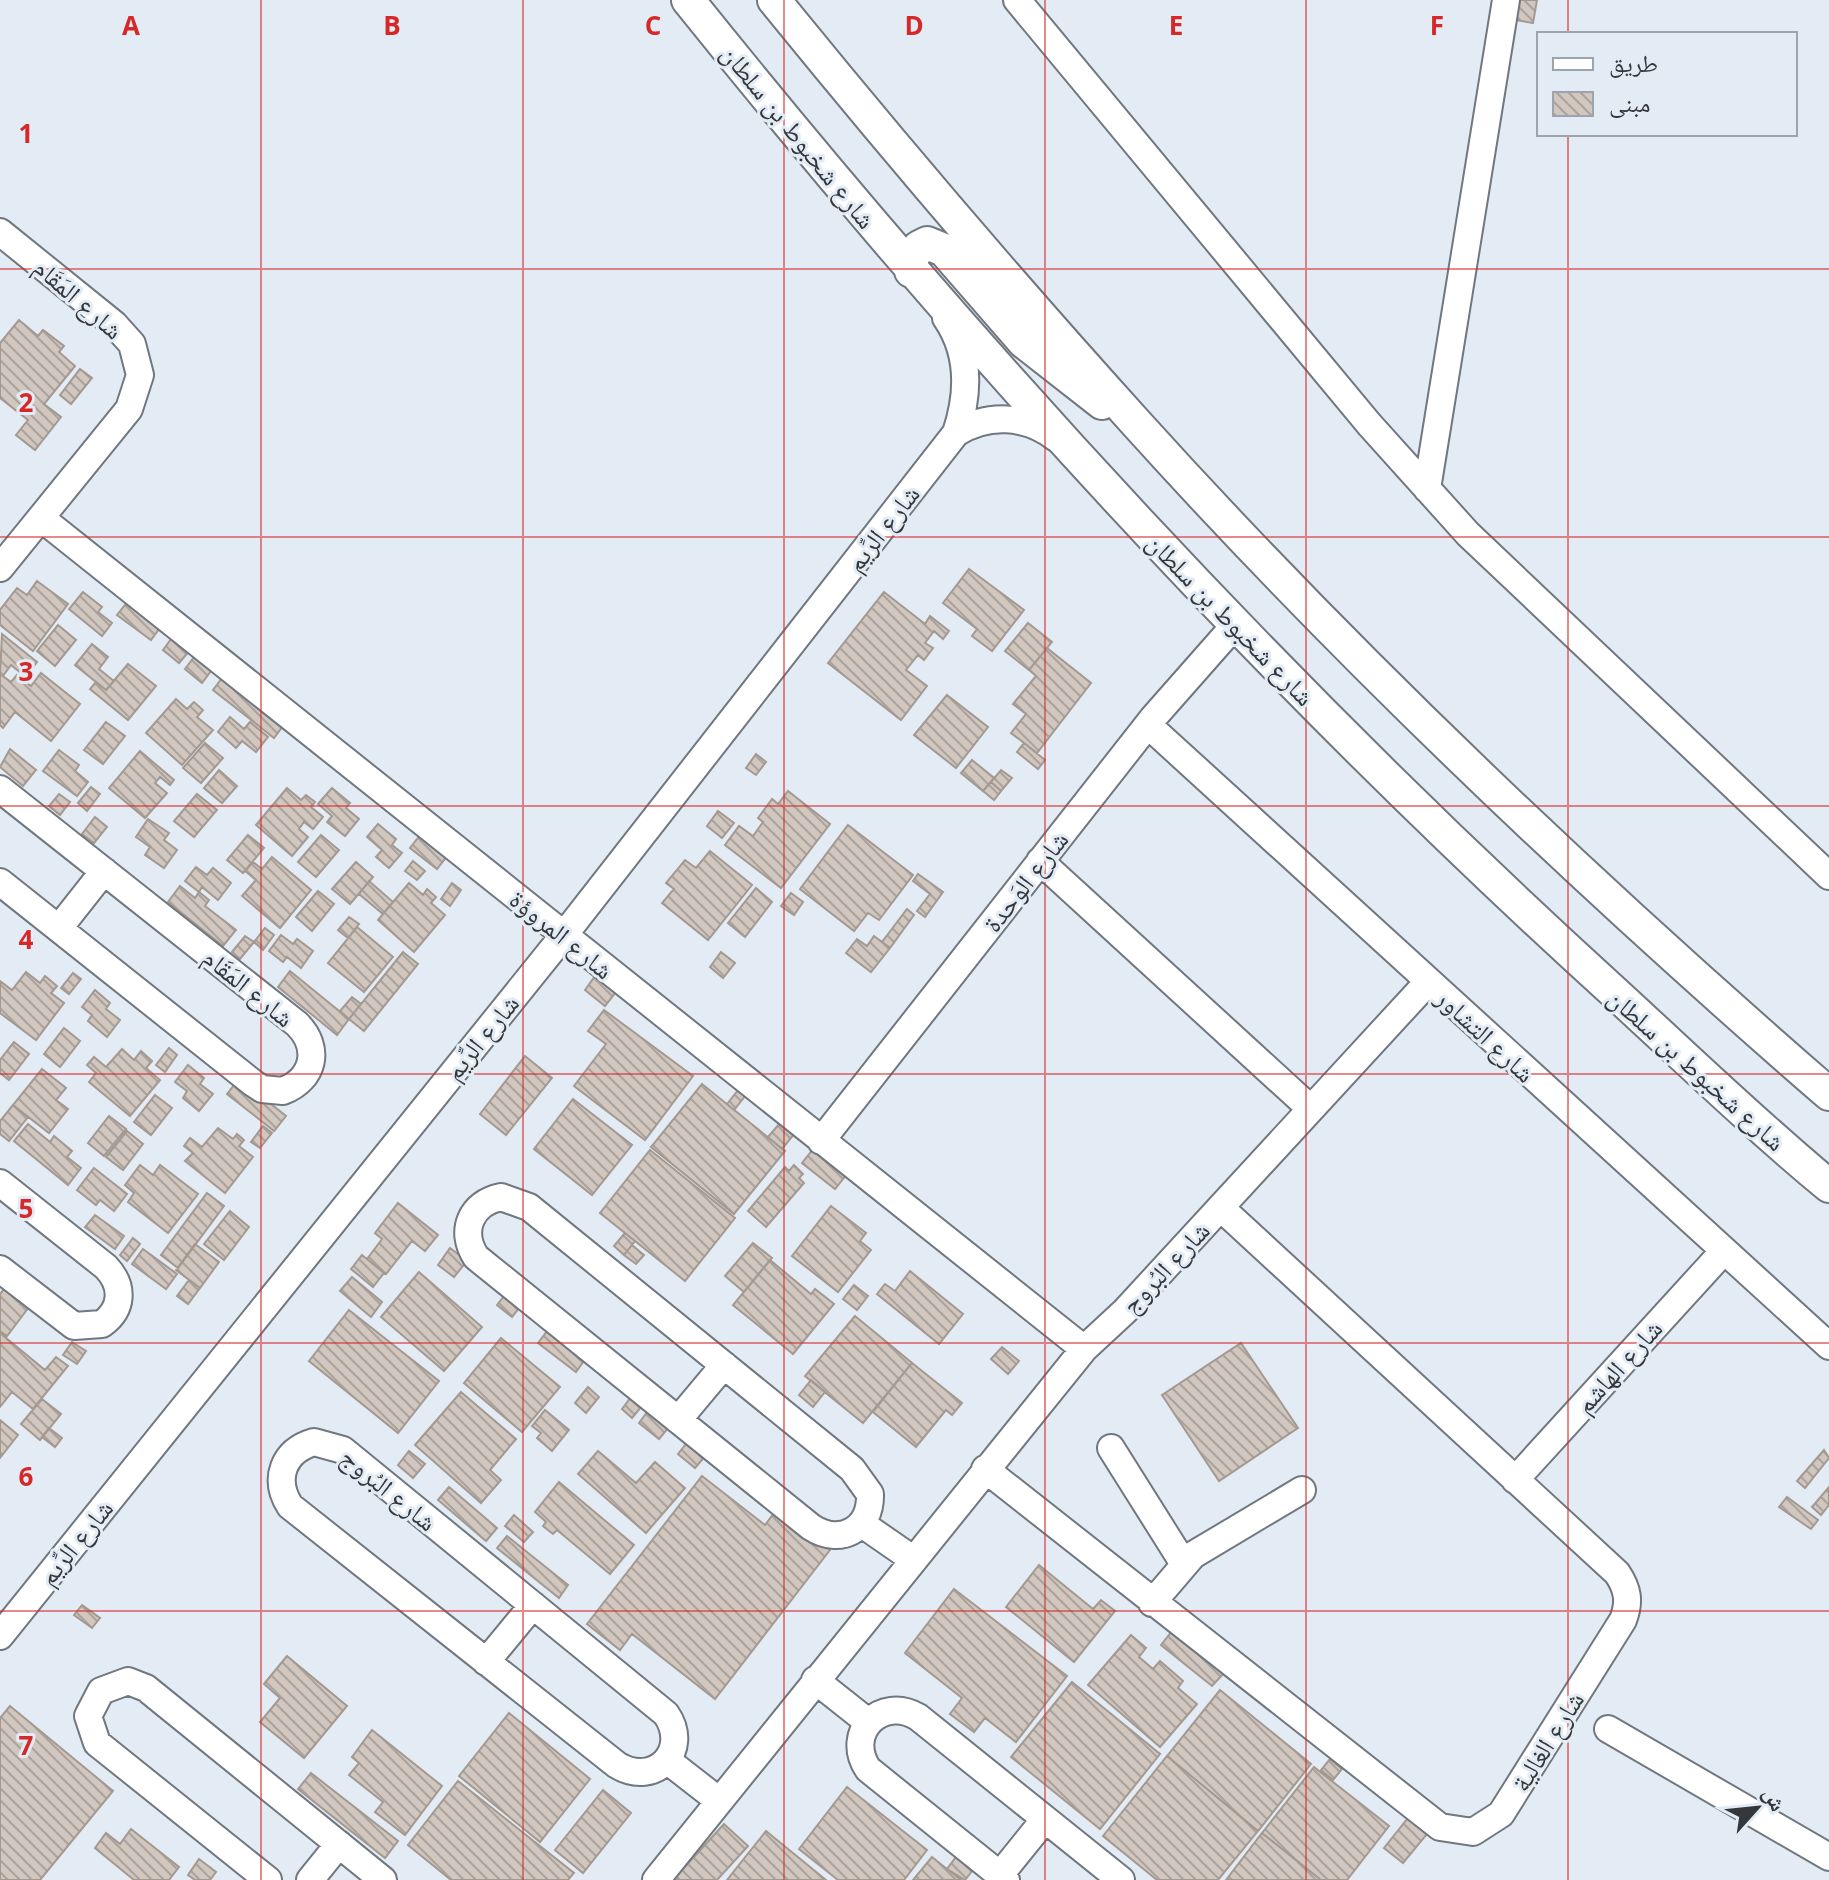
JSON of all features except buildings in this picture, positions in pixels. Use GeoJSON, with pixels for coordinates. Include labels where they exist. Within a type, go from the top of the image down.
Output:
{"type":"FeatureCollection","features":[{"type":"Feature","properties":{"kind":"main road","name":"شارع شخبوط بن سلطان"},"geometry":{"type":"LineString","coordinates":[[688,0],[920,282],[1069,449],[1235,625],[1492,881],[1829,1186]]}},
{"type":"Feature","properties":{"kind":"main road"},"geometry":{"type":"LineString","coordinates":[[774,0],[974,239],[1138,426],[1358,655],[1538,832],[1715,996],[1829,1094]]}},
{"type":"Feature","properties":{"kind":"main road"},"geometry":{"type":"LineString","coordinates":[[920,282],[912,253],[927,243],[937,245],[1050,366],[1138,426]]}},
{"type":"Feature","properties":{"kind":"street"},"geometry":{"type":"LineString","coordinates":[[1017,0],[1369,424],[1468,534],[1829,876]]}},
{"type":"Feature","properties":{"kind":"street"},"geometry":{"type":"LineString","coordinates":[[1427,489],[1506,0]]}},
{"type":"Feature","properties":{"kind":"street","name":"شارع المَقَام"},"geometry":{"type":"LineString","coordinates":[[0,232],[114,324],[132,344],[139,364],[139,388],[129,409],[0,568]]}},
{"type":"Feature","properties":{"kind":"street","name":"شارع الرِّيم"},"geometry":{"type":"LineString","coordinates":[[0,1636],[564,935],[956,433],[966,386],[965,371],[954,330],[920,282]]}},
{"type":"Feature","properties":{"kind":"street"},"geometry":{"type":"LineString","coordinates":[[956,433],[979,422],[1011,420],[1044,429],[1069,449]]}},
{"type":"Feature","properties":{"kind":"street","name":"شارع المروؤة"},"geometry":{"type":"LineString","coordinates":[[41,518],[1084,1349]]}},
{"type":"Feature","properties":{"kind":"street","name":"شارع الوَحدة"},"geometry":{"type":"LineString","coordinates":[[821,1141],[1148,725],[1235,625]]}},
{"type":"Feature","properties":{"kind":"street","name":"شارع التشاور"},"geometry":{"type":"LineString","coordinates":[[1148,725],[1722,1253],[1827,1345]]}},
{"type":"Feature","properties":{"kind":"street","name":"شارع المَقَام"},"geometry":{"type":"LineString","coordinates":[[0,789],[305,1032],[310,1041],[311,1062],[301,1081],[283,1091],[262,1089],[0,882]]}},
{"type":"Feature","properties":{"kind":"street"},"geometry":{"type":"LineString","coordinates":[[1040,861],[1311,1109]]}},
{"type":"Feature","properties":{"kind":"street"},"geometry":{"type":"LineString","coordinates":[[59,928],[104,871]]}},
{"type":"Feature","properties":{"kind":"street","name":"شارع البُروج"},"geometry":{"type":"LineString","coordinates":[[656,1880],[1084,1349],[1125,1311],[1428,982]]}},
{"type":"Feature","properties":{"kind":"street"},"geometry":{"type":"LineString","coordinates":[[0,1183],[106,1267],[118,1283],[119,1302],[116,1311],[102,1324],[74,1326],[0,1269]]}},
{"type":"Feature","properties":{"kind":"street"},"geometry":{"type":"LineString","coordinates":[[501,1197],[521,1201],[860,1476],[870,1494],[868,1515],[862,1524],[843,1536],[821,1533],[678,1420],[476,1257],[468,1239],[475,1210],[483,1203],[501,1197]]}},
{"type":"Feature","properties":{"kind":"street","name":"شارع الغالية"},"geometry":{"type":"LineString","coordinates":[[985,1469],[1440,1827],[1462,1833],[1483,1829],[1501,1814],[1627,1608],[1628,1595],[1617,1573],[1221,1208]]}},
{"type":"Feature","properties":{"kind":"street","name":"شارع الهاشم"},"geometry":{"type":"LineString","coordinates":[[1515,1480],[1722,1253]]}},
{"type":"Feature","properties":{"kind":"street"},"geometry":{"type":"LineString","coordinates":[[678,1420],[724,1365]]}},
{"type":"Feature","properties":{"kind":"street","name":"شارع البُروج"},"geometry":{"type":"LineString","coordinates":[[314,1442],[325,1442],[343,1450],[666,1714],[675,1733],[675,1744],[668,1761],[649,1773],[628,1772],[486,1662],[290,1506],[281,1487],[288,1457],[314,1442]]}},
{"type":"Feature","properties":{"kind":"street"},"geometry":{"type":"LineString","coordinates":[[1111,1448],[1184,1564]]}},
{"type":"Feature","properties":{"kind":"street"},"geometry":{"type":"LineString","coordinates":[[1152,1603],[1184,1564],[1203,1548],[1302,1490]]}},
{"type":"Feature","properties":{"kind":"street"},"geometry":{"type":"LineString","coordinates":[[862,1524],[914,1560]]}},
{"type":"Feature","properties":{"kind":"street"},"geometry":{"type":"LineString","coordinates":[[486,1662],[533,1605]]}},
{"type":"Feature","properties":{"kind":"street"},"geometry":{"type":"LineString","coordinates":[[815,1680],[868,1722]]}},
{"type":"Feature","properties":{"kind":"street"},"geometry":{"type":"LineString","coordinates":[[268,1880],[97,1743],[88,1716],[94,1698],[101,1691],[128,1681],[146,1688],[383,1880]]}},
{"type":"Feature","properties":{"kind":"street"},"geometry":{"type":"LineString","coordinates":[[1045,1819],[1003,1878],[868,1769],[859,1750],[862,1730],[886,1710],[908,1712],[1045,1819],[1121,1880]]}},
{"type":"Feature","properties":{"kind":"street"},"geometry":{"type":"LineString","coordinates":[[1608,1729],[1829,1857]]}},
{"type":"Feature","properties":{"kind":"street"},"geometry":{"type":"LineString","coordinates":[[668,1761],[718,1800]]}},
{"type":"Feature","properties":{"kind":"street"},"geometry":{"type":"LineString","coordinates":[[310,1880],[339,1844]]}}]}
